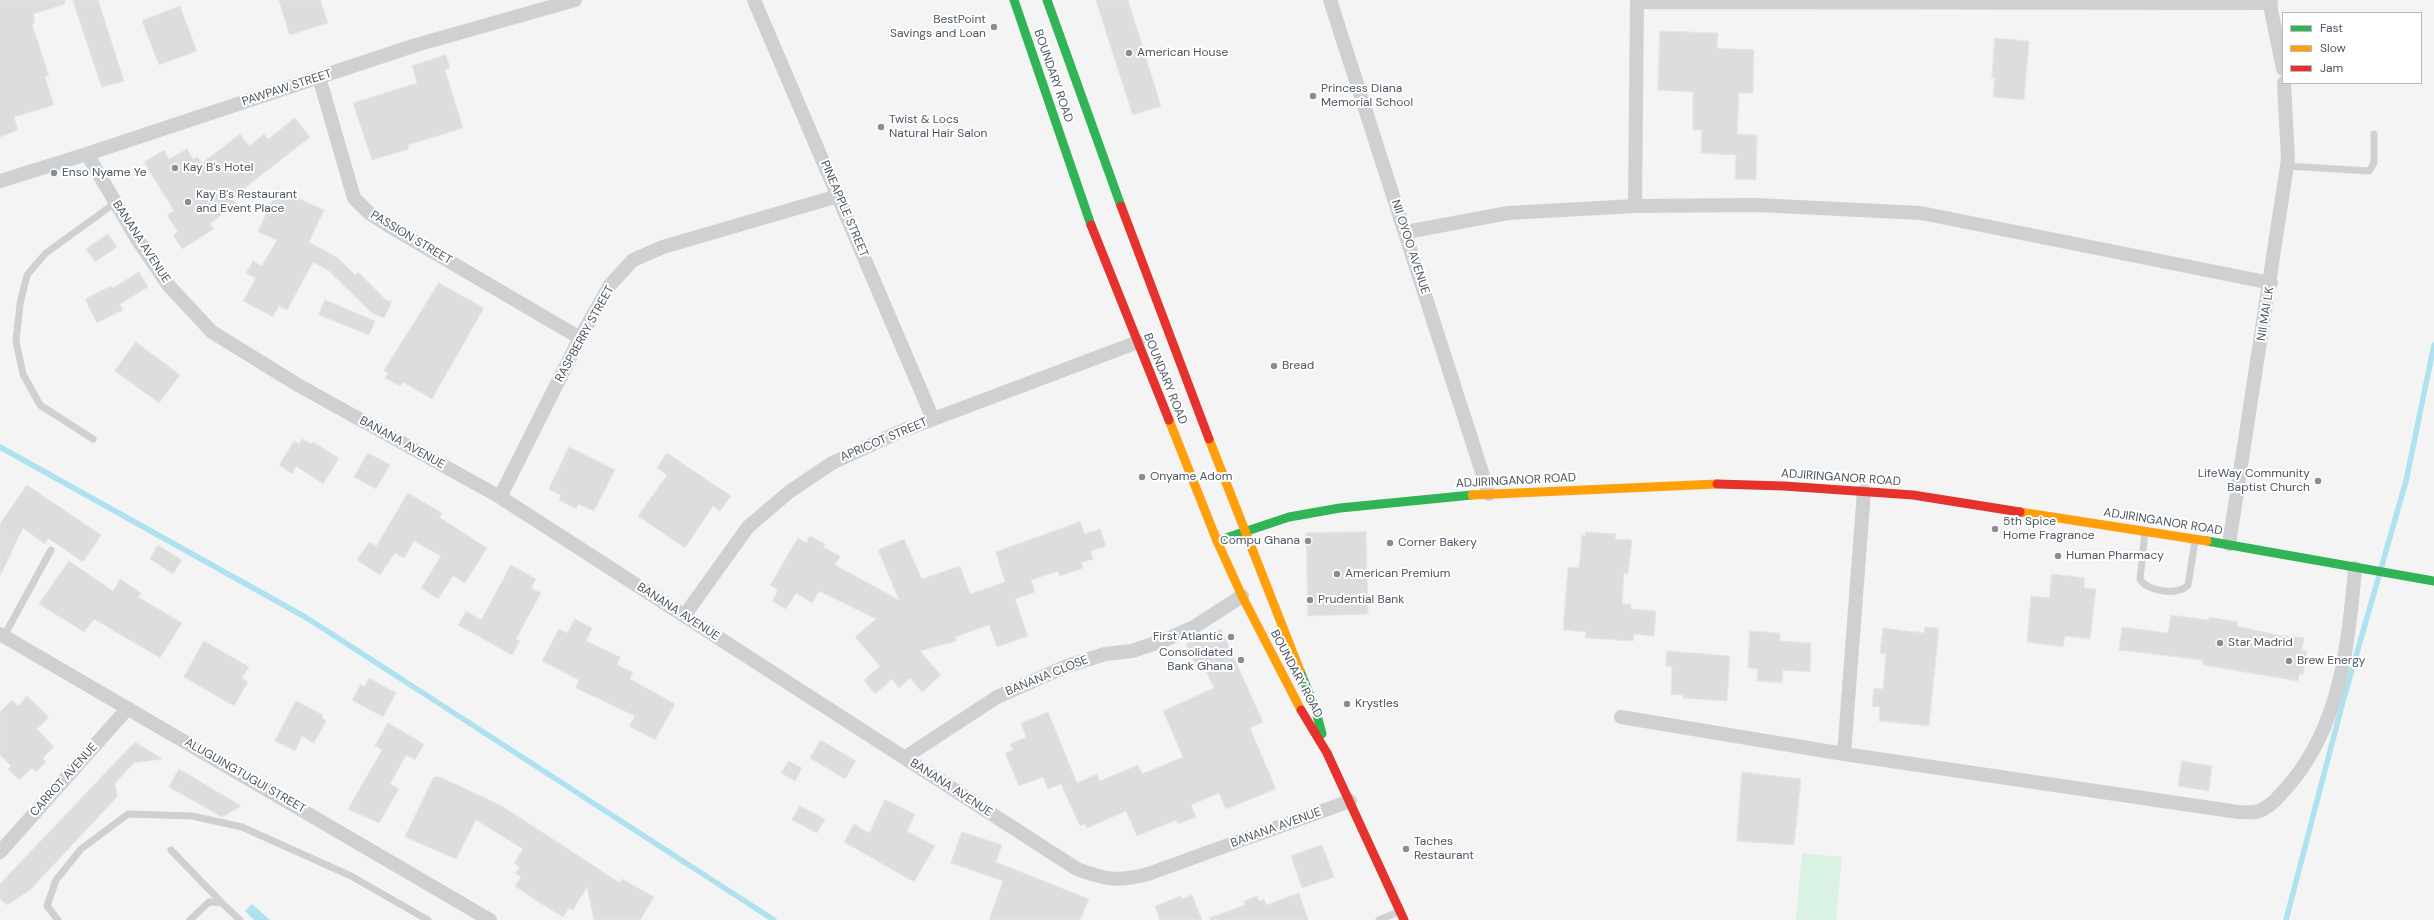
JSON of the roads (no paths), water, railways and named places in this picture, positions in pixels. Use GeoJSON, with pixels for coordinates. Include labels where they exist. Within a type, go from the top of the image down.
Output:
{"type":"FeatureCollection","features":[{"type":"Feature","properties":{"kind":"main road","name":"BOUNDARY ROAD"},"geometry":{"type":"LineString","coordinates":[[1014,0],[1088,216],[1217,541],[1242,596],[1304,715],[1327,753],[1404,920]]}},
{"type":"Feature","properties":{"kind":"main road","name":"BOUNDARY ROAD"},"geometry":{"type":"LineString","coordinates":[[1047,0],[1126,225],[1244,530],[1315,708],[1327,753]]}},
{"type":"Feature","properties":{"kind":"main road","name":"ADJIRINGANOR ROAD"},"geometry":{"type":"LineString","coordinates":[[1217,541],[1244,530],[1288,517],[1340,508],[1489,494],[1697,484],[1784,486],[1913,495],[2229,544],[2360,569],[2434,581]]}},
{"type":"Feature","properties":{"kind":"street","name":"PAWPAW STREET"},"geometry":{"type":"LineString","coordinates":[[0,181],[87,154],[416,45],[575,0]]}},
{"type":"Feature","properties":{"kind":"street","name":"PINEAPPLE STREET"},"geometry":{"type":"LineString","coordinates":[[754,0],[933,419]]}},
{"type":"Feature","properties":{"kind":"street","name":"NII OYOO AVENUE"},"geometry":{"type":"LineString","coordinates":[[1330,0],[1406,232],[1489,494]]}},
{"type":"Feature","properties":{"kind":"street"},"geometry":{"type":"LineString","coordinates":[[1635,206],[1637,1],[2270,1],[2282,64]]}},
{"type":"Feature","properties":{"kind":"street","name":"PASSION STREET"},"geometry":{"type":"LineString","coordinates":[[319,77],[354,198],[369,213],[389,226],[580,338]]}},
{"type":"Feature","properties":{"kind":"street","name":"NII MAI LK"},"geometry":{"type":"LineString","coordinates":[[2229,544],[2287,166],[2284,84]]}},
{"type":"Feature","properties":{"kind":"street","name":"BANANA AVENUE"},"geometry":{"type":"LineString","coordinates":[[87,154],[137,239],[169,286],[212,332],[298,386],[500,497],[1077,869],[1099,878],[1125,880],[1148,874],[1350,801]]}},
{"type":"Feature","properties":{"kind":"street","name":"RASPBERRY STREET"},"geometry":{"type":"LineString","coordinates":[[500,497],[580,338],[610,285],[633,260],[663,247],[838,196]]}},
{"type":"Feature","properties":{"kind":"street"},"geometry":{"type":"LineString","coordinates":[[1406,232],[1508,213],[1635,206],[1757,205],[1921,213],[2270,283]]}},
{"type":"Feature","properties":{"kind":"street","name":"APRICOT STREET"},"geometry":{"type":"LineString","coordinates":[[684,616],[748,527],[789,492],[832,463],[933,419],[1138,342]]}},
{"type":"Feature","properties":{"kind":"street"},"geometry":{"type":"LineString","coordinates":[[1844,754],[1864,491]]}},
{"type":"Feature","properties":{"kind":"street"},"geometry":{"type":"LineString","coordinates":[[1621,717],[1844,754],[2238,812],[2258,811],[2272,804],[2304,768],[2330,715],[2349,637],[2360,569]]}},
{"type":"Feature","properties":{"kind":"street","name":"BANANA CLOSE"},"geometry":{"type":"LineString","coordinates":[[904,758],[997,697],[1067,666],[1105,654],[1132,651],[1165,640],[1194,627],[1242,596]]}},
{"type":"Feature","properties":{"kind":"street","name":"ALUGUINGTUGUI STREET"},"geometry":{"type":"LineString","coordinates":[[2,635],[490,920]]}},
{"type":"Feature","properties":{"kind":"street","name":"CARROT AVENUE"},"geometry":{"type":"LineString","coordinates":[[0,852],[128,708]]}},
{"type":"Feature","properties":{"kind":"lane"},"geometry":{"type":"LineString","coordinates":[[2287,166],[2369,171],[2374,163],[2374,134]]}},
{"type":"Feature","properties":{"kind":"lane"},"geometry":{"type":"LineString","coordinates":[[93,439],[40,405],[23,374],[16,341],[20,304],[28,275],[46,253],[115,203]]}},
{"type":"Feature","properties":{"kind":"lane"},"geometry":{"type":"LineString","coordinates":[[2145,531],[2140,578],[2143,584],[2148,587],[2170,591],[2184,590],[2188,585],[2195,539]]}},
{"type":"Feature","properties":{"kind":"lane"},"geometry":{"type":"LineString","coordinates":[[2,635],[51,550]]}},
{"type":"Feature","properties":{"kind":"lane"},"geometry":{"type":"LineString","coordinates":[[58,920],[48,906],[56,880],[81,849],[128,814],[192,816],[242,827],[351,876],[428,920]]}},
{"type":"Feature","properties":{"kind":"lane"},"geometry":{"type":"LineString","coordinates":[[171,850],[240,920]]}},
{"type":"Feature","properties":{"kind":"lane"},"geometry":{"type":"LineString","coordinates":[[190,920],[209,902],[222,903]]}},
{"type":"Feature","properties":{"kind":"lane"},"geometry":{"type":"LineString","coordinates":[[1379,920],[1400,911]]}},
{"type":"Feature","properties":{"kind":"water"},"geometry":{"type":"Polygon","coordinates":[[[252,904],[270,920],[254,920],[245,911],[252,904]]]}},
{"type":"Feature","properties":{"kind":"waterway"},"geometry":{"type":"LineString","coordinates":[[2286,920],[2342,705],[2406,481],[2434,345]]}},
{"type":"Feature","properties":{"kind":"waterway"},"geometry":{"type":"LineString","coordinates":[[0,447],[307,618],[774,920]]}},
{"type":"Feature","properties":{"kind":"place","name":"BestPoint Savings and Loan"},"geometry":{"type":"Point","coordinates":[994,27]}},
{"type":"Feature","properties":{"kind":"place","name":"American House"},"geometry":{"type":"Point","coordinates":[1129,53]}},
{"type":"Feature","properties":{"kind":"place","name":"Princess Diana Memorial School"},"geometry":{"type":"Point","coordinates":[1313,96]}},
{"type":"Feature","properties":{"kind":"place","name":"Twist & Locs Natural Hair Salon"},"geometry":{"type":"Point","coordinates":[881,127]}},
{"type":"Feature","properties":{"kind":"place","name":"Kay B's Hotel"},"geometry":{"type":"Point","coordinates":[175,168]}},
{"type":"Feature","properties":{"kind":"place","name":"Enso Nyame Ye"},"geometry":{"type":"Point","coordinates":[54,173]}},
{"type":"Feature","properties":{"kind":"place","name":"Kay B's Restaurant and Event Place"},"geometry":{"type":"Point","coordinates":[188,202]}},
{"type":"Feature","properties":{"kind":"place","name":"Bread"},"geometry":{"type":"Point","coordinates":[1274,366]}},
{"type":"Feature","properties":{"kind":"place","name":"Onyame Adom"},"geometry":{"type":"Point","coordinates":[1142,477]}},
{"type":"Feature","properties":{"kind":"place","name":"LifeWay Community Baptist Church"},"geometry":{"type":"Point","coordinates":[2318,481]}},
{"type":"Feature","properties":{"kind":"place","name":"5th Spice Home Fragrance"},"geometry":{"type":"Point","coordinates":[1995,529]}},
{"type":"Feature","properties":{"kind":"place","name":"Compu Ghana"},"geometry":{"type":"Point","coordinates":[1308,541]}},
{"type":"Feature","properties":{"kind":"place","name":"Corner Bakery"},"geometry":{"type":"Point","coordinates":[1390,543]}},
{"type":"Feature","properties":{"kind":"place","name":"Human Pharmacy"},"geometry":{"type":"Point","coordinates":[2058,556]}},
{"type":"Feature","properties":{"kind":"place","name":"American Premium"},"geometry":{"type":"Point","coordinates":[1337,574]}},
{"type":"Feature","properties":{"kind":"place","name":"Prudential Bank"},"geometry":{"type":"Point","coordinates":[1310,600]}},
{"type":"Feature","properties":{"kind":"place","name":"First Atlantic"},"geometry":{"type":"Point","coordinates":[1231,637]}},
{"type":"Feature","properties":{"kind":"place","name":"Star Madrid"},"geometry":{"type":"Point","coordinates":[2220,643]}},
{"type":"Feature","properties":{"kind":"place","name":"Consolidated Bank Ghana"},"geometry":{"type":"Point","coordinates":[1241,660]}},
{"type":"Feature","properties":{"kind":"place","name":"Brew Energy"},"geometry":{"type":"Point","coordinates":[2289,661]}},
{"type":"Feature","properties":{"kind":"place","name":"Krystles"},"geometry":{"type":"Point","coordinates":[1347,704]}},
{"type":"Feature","properties":{"kind":"place","name":"Taches Restaurant"},"geometry":{"type":"Point","coordinates":[1406,849]}}]}
